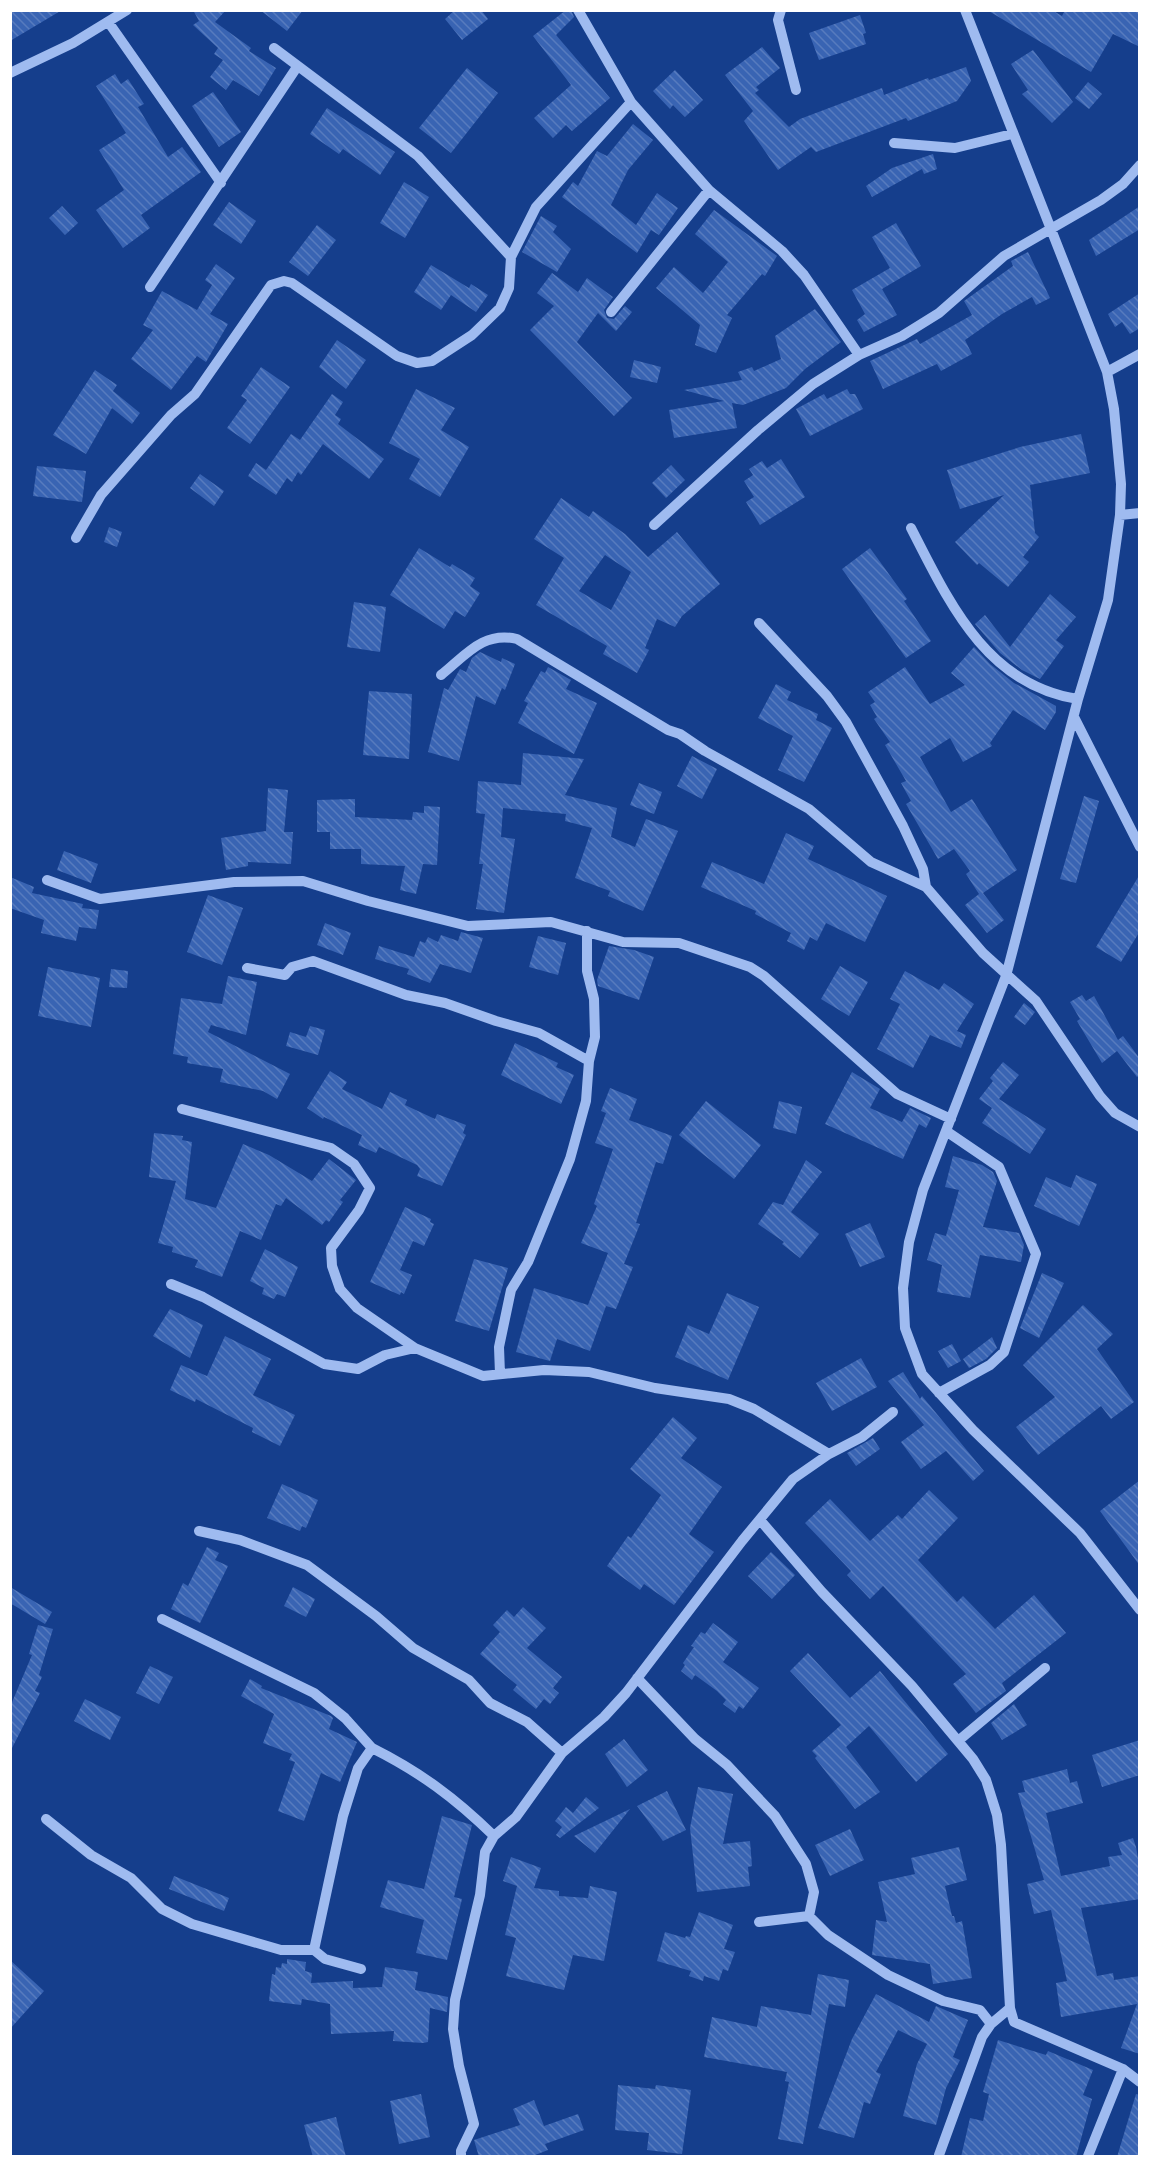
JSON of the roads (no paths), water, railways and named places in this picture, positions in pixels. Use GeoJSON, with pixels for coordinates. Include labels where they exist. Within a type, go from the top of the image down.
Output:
{"type":"FeatureCollection","features":[{"type":"Feature","properties":{"kind":"street"},"geometry":{"type":"LineString","coordinates":[[10,73],[109,23],[127,10]]}},
{"type":"Feature","properties":{"kind":"street"},"geometry":{"type":"LineString","coordinates":[[578,10],[631,102],[709,189],[782,250],[804,275],[859,355]]}},
{"type":"Feature","properties":{"kind":"street"},"geometry":{"type":"LineString","coordinates":[[781,10],[778,20],[796,90]]}},
{"type":"Feature","properties":{"kind":"street"},"geometry":{"type":"LineString","coordinates":[[965,10],[1107,372],[1114,409],[1122,484],[1108,600],[1078,699],[1006,976],[923,1190],[909,1242],[903,1288],[905,1328],[922,1374],[973,1430],[1080,1533],[1139,1606]]}},
{"type":"Feature","properties":{"kind":"street"},"geometry":{"type":"LineString","coordinates":[[109,23],[221,183]]}},
{"type":"Feature","properties":{"kind":"street"},"geometry":{"type":"LineString","coordinates":[[274,48],[418,156],[511,257]]}},
{"type":"Feature","properties":{"kind":"street"},"geometry":{"type":"LineString","coordinates":[[150,287],[297,67]]}},
{"type":"Feature","properties":{"kind":"street"},"geometry":{"type":"LineString","coordinates":[[76,538],[101,495],[171,415],[195,394],[271,285],[284,281],[292,283],[397,356],[408,361],[425,363],[440,357],[472,334],[500,308],[509,288],[511,257],[536,207],[631,102]]}},
{"type":"Feature","properties":{"kind":"street"},"geometry":{"type":"LineString","coordinates":[[894,143],[955,148],[1012,134]]}},
{"type":"Feature","properties":{"kind":"street"},"geometry":{"type":"LineString","coordinates":[[654,525],[804,392],[859,355],[902,336],[939,313],[1004,256],[1116,189],[1140,165]]}},
{"type":"Feature","properties":{"kind":"street"},"geometry":{"type":"LineString","coordinates":[[610,312],[709,189]]}},
{"type":"Feature","properties":{"kind":"street"},"geometry":{"type":"LineString","coordinates":[[1107,372],[1140,354]]}},
{"type":"Feature","properties":{"kind":"street"},"geometry":{"type":"LineString","coordinates":[[1120,515],[1140,513]]}},
{"type":"Feature","properties":{"kind":"street"},"geometry":{"type":"LineString","coordinates":[[911,528],[952,607],[991,656],[1039,689],[1052,695],[1078,699]]}},
{"type":"Feature","properties":{"kind":"street"},"geometry":{"type":"LineString","coordinates":[[759,623],[827,696],[846,722],[903,826],[923,869],[926,887]]}},
{"type":"Feature","properties":{"kind":"street"},"geometry":{"type":"LineString","coordinates":[[441,675],[484,640],[501,636],[517,639],[668,730],[680,734],[705,751],[809,809],[872,861],[926,887],[983,953],[1036,1001],[1115,1113],[1140,1127]]}},
{"type":"Feature","properties":{"kind":"street"},"geometry":{"type":"LineString","coordinates":[[1074,717],[1140,847]]}},
{"type":"Feature","properties":{"kind":"street"},"geometry":{"type":"LineString","coordinates":[[47,880],[100,899],[234,882],[303,881],[443,921],[491,927],[550,922],[623,942],[679,943],[750,967],[833,1036],[897,1094],[951,1119]]}},
{"type":"Feature","properties":{"kind":"street"},"geometry":{"type":"LineString","coordinates":[[500,1374],[499,1347],[511,1290],[528,1262],[578,1138],[586,1101],[589,1061],[595,1037],[594,999],[587,971],[587,931]]}},
{"type":"Feature","properties":{"kind":"street"},"geometry":{"type":"LineString","coordinates":[[247,968],[285,975],[292,967],[313,961],[406,995],[445,1003],[539,1033],[589,1061]]}},
{"type":"Feature","properties":{"kind":"street"},"geometry":{"type":"LineString","coordinates":[[182,1109],[332,1148],[354,1164],[370,1188],[358,1210],[331,1248],[332,1266],[340,1289],[357,1308],[415,1348],[483,1376],[544,1370],[589,1372],[655,1388],[729,1399],[754,1408],[829,1454]]}},
{"type":"Feature","properties":{"kind":"street"},"geometry":{"type":"LineString","coordinates":[[939,1393],[990,1365],[1004,1352],[1036,1254],[999,1167],[946,1131]]}},
{"type":"Feature","properties":{"kind":"street"},"geometry":{"type":"LineString","coordinates":[[171,1284],[203,1297],[324,1364],[358,1370],[385,1355],[415,1348]]}},
{"type":"Feature","properties":{"kind":"street"},"geometry":{"type":"LineString","coordinates":[[462,2157],[461,2151],[474,2124],[456,2048],[453,2029],[454,2000],[480,1895],[485,1852],[494,1836],[516,1817],[562,1753],[604,1717],[637,1678],[793,1479],[829,1454],[862,1437],[893,1412]]}},
{"type":"Feature","properties":{"kind":"street"},"geometry":{"type":"LineString","coordinates":[[760,1520],[822,1592],[912,1686],[958,1741],[986,1780],[997,1815],[1010,2008],[1014,2022],[1123,2069],[1140,2082]]}},
{"type":"Feature","properties":{"kind":"street"},"geometry":{"type":"LineString","coordinates":[[199,1531],[240,1540],[307,1565],[376,1616],[413,1648],[469,1680],[490,1703],[527,1722],[562,1753]]}},
{"type":"Feature","properties":{"kind":"street"},"geometry":{"type":"LineString","coordinates":[[162,1619],[314,1693],[345,1718],[372,1748],[414,1769],[466,1809],[494,1836]]}},
{"type":"Feature","properties":{"kind":"street"},"geometry":{"type":"LineString","coordinates":[[958,1741],[1045,1668]]}},
{"type":"Feature","properties":{"kind":"street"},"geometry":{"type":"LineString","coordinates":[[637,1678],[695,1739],[727,1765],[775,1816],[806,1864],[814,1892],[809,1916]]}},
{"type":"Feature","properties":{"kind":"street"},"geometry":{"type":"LineString","coordinates":[[315,1950],[342,1816],[358,1768],[372,1748]]}},
{"type":"Feature","properties":{"kind":"street"},"geometry":{"type":"LineString","coordinates":[[46,1819],[91,1855],[131,1878],[162,1909],[192,1924],[281,1950],[315,1950],[325,1959],[361,1969]]}},
{"type":"Feature","properties":{"kind":"street"},"geometry":{"type":"LineString","coordinates":[[759,1922],[809,1916]]}},
{"type":"Feature","properties":{"kind":"street"},"geometry":{"type":"LineString","coordinates":[[809,1916],[828,1935],[888,1974],[943,2001],[980,2010],[991,2024]]}},
{"type":"Feature","properties":{"kind":"street"},"geometry":{"type":"LineString","coordinates":[[939,2155],[982,2037],[991,2024],[1010,2008]]}},
{"type":"Feature","properties":{"kind":"street"},"geometry":{"type":"LineString","coordinates":[[1088,2157],[1123,2069]]}}]}
